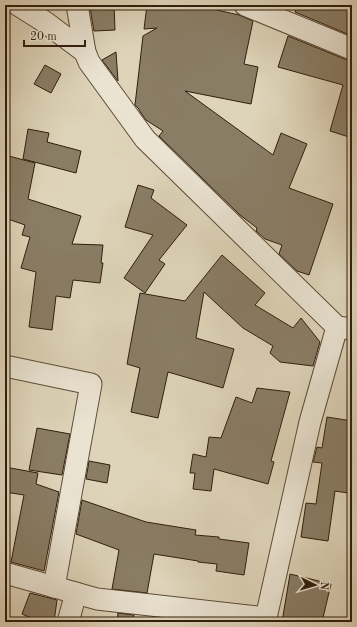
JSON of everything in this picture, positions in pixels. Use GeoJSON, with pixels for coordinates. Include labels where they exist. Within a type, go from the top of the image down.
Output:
{"type":"FeatureCollection","features":[{"type":"Feature","properties":{"kind":"street"},"geometry":{"type":"LineString","coordinates":[[18,5],[44,22],[84,52]]}},
{"type":"Feature","properties":{"kind":"street"},"geometry":{"type":"LineString","coordinates":[[5,573],[97,599],[267,620],[310,422],[345,328],[145,138],[88,62],[84,52],[77,5]]}},
{"type":"Feature","properties":{"kind":"street"},"geometry":{"type":"LineString","coordinates":[[245,5],[352,49]]}},
{"type":"Feature","properties":{"kind":"street"},"geometry":{"type":"LineString","coordinates":[[5,366],[91,384],[54,587]]}},
{"type":"Feature","properties":{"kind":"street"},"geometry":{"type":"LineString","coordinates":[[68,622],[76,593]]}},
{"type":"Feature","properties":{"kind":"building"},"geometry":{"type":"Polygon","coordinates":[[[90,5],[114,5],[115,30],[94,31],[90,5]]]}},
{"type":"Feature","properties":{"kind":"building"},"geometry":{"type":"Polygon","coordinates":[[[147,5],[219,5],[217,10],[239,15],[253,21],[244,64],[258,67],[251,104],[185,91],[273,155],[281,133],[307,144],[289,188],[333,204],[309,275],[297,271],[279,254],[282,245],[265,239],[256,231],[257,228],[240,215],[159,136],[163,131],[146,120],[135,105],[143,36],[157,28],[144,29],[147,5]]]}},
{"type":"Feature","properties":{"kind":"building"},"geometry":{"type":"Polygon","coordinates":[[[297,5],[320,7],[321,5],[352,5],[352,36],[295,12],[297,5]]]}},
{"type":"Feature","properties":{"kind":"building"},"geometry":{"type":"Polygon","coordinates":[[[288,36],[352,61],[352,138],[330,131],[343,85],[278,67],[288,36]]]}},
{"type":"Feature","properties":{"kind":"building"},"geometry":{"type":"Polygon","coordinates":[[[116,52],[118,81],[102,60],[116,52]]]}},
{"type":"Feature","properties":{"kind":"building"},"geometry":{"type":"Polygon","coordinates":[[[45,65],[61,74],[51,93],[34,84],[45,65]]]}},
{"type":"Feature","properties":{"kind":"building"},"geometry":{"type":"Polygon","coordinates":[[[28,129],[49,133],[47,142],[81,151],[76,173],[23,159],[28,129]]]}},
{"type":"Feature","properties":{"kind":"building"},"geometry":{"type":"Polygon","coordinates":[[[5,155],[35,163],[28,199],[81,216],[72,244],[103,245],[101,263],[103,263],[100,283],[73,280],[70,298],[56,296],[52,330],[29,327],[36,272],[21,268],[30,237],[22,235],[25,225],[5,218],[5,155]]]}},
{"type":"Feature","properties":{"kind":"building"},"geometry":{"type":"Polygon","coordinates":[[[138,185],[154,190],[151,198],[187,225],[159,260],[165,264],[145,293],[124,278],[153,235],[125,227],[138,185]]]}},
{"type":"Feature","properties":{"kind":"building"},"geometry":{"type":"Polygon","coordinates":[[[222,255],[265,293],[255,305],[293,328],[301,318],[320,342],[313,366],[280,362],[270,353],[273,346],[243,328],[204,292],[196,338],[234,349],[223,388],[168,372],[158,418],[131,412],[140,368],[127,364],[140,293],[185,301],[222,255]]]}},
{"type":"Feature","properties":{"kind":"building"},"geometry":{"type":"Polygon","coordinates":[[[257,388],[290,392],[271,461],[274,462],[268,484],[214,469],[211,491],[193,489],[195,473],[190,473],[193,454],[206,457],[209,437],[221,438],[236,397],[252,403],[257,388]]]}},
{"type":"Feature","properties":{"kind":"building"},"geometry":{"type":"Polygon","coordinates":[[[327,417],[352,421],[352,464],[348,493],[335,491],[328,541],[301,537],[306,503],[316,504],[322,463],[313,462],[317,447],[322,448],[327,417]]]}},
{"type":"Feature","properties":{"kind":"building"},"geometry":{"type":"Polygon","coordinates":[[[37,428],[70,434],[62,475],[29,470],[37,428]]]}},
{"type":"Feature","properties":{"kind":"building"},"geometry":{"type":"Polygon","coordinates":[[[89,461],[110,465],[107,483],[86,479],[89,461]]]}},
{"type":"Feature","properties":{"kind":"building"},"geometry":{"type":"Polygon","coordinates":[[[5,467],[38,473],[36,484],[59,492],[44,571],[11,562],[24,495],[5,492],[5,467]]]}},
{"type":"Feature","properties":{"kind":"building"},"geometry":{"type":"Polygon","coordinates":[[[82,500],[146,522],[196,530],[195,535],[219,537],[219,539],[249,543],[244,575],[216,571],[217,564],[154,554],[147,593],[112,589],[119,550],[76,534],[82,500]]]}},
{"type":"Feature","properties":{"kind":"building"},"geometry":{"type":"Polygon","coordinates":[[[290,574],[331,584],[322,622],[282,622],[290,574]]]}},
{"type":"Feature","properties":{"kind":"building"},"geometry":{"type":"Polygon","coordinates":[[[30,593],[57,600],[54,622],[40,622],[22,614],[30,593]]]}},
{"type":"Feature","properties":{"kind":"building"},"geometry":{"type":"Polygon","coordinates":[[[118,613],[134,615],[133,622],[117,622],[118,613]]]}}]}
